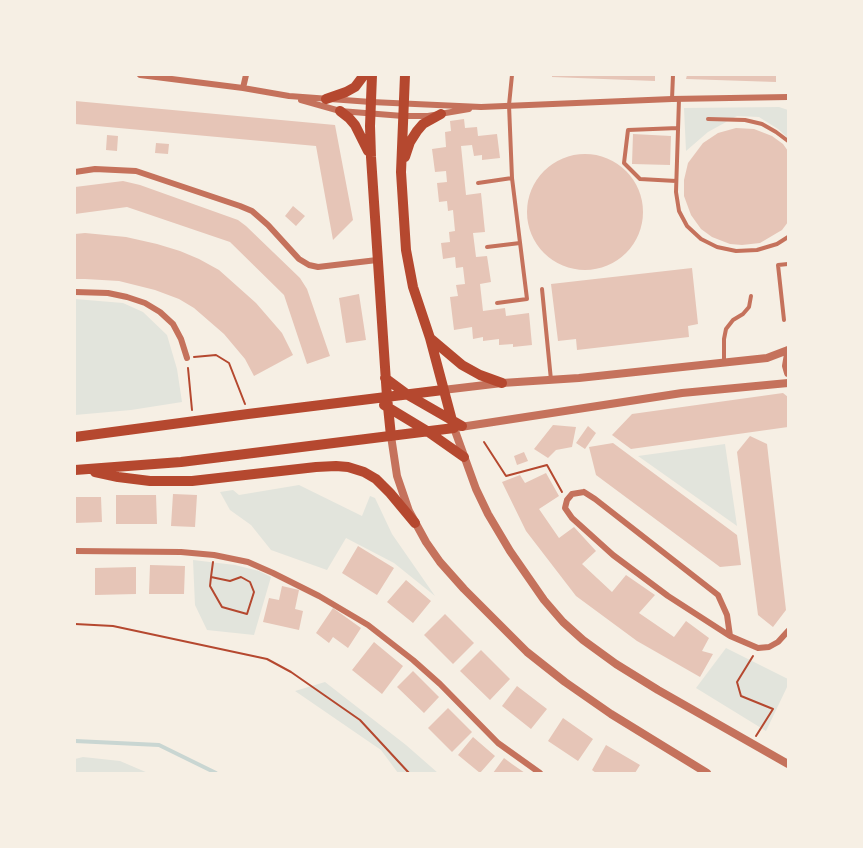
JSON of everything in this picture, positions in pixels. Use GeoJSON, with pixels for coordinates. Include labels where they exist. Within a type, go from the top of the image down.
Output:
{"type":"FeatureCollection","features":[{"type":"Feature","properties":{"kind":"main road"},"geometry":{"type":"LineString","coordinates":[[326,99],[355,87],[364,75]]}},
{"type":"Feature","properties":{"kind":"main road"},"geometry":{"type":"LineString","coordinates":[[372,75],[371,157],[385,378],[391,436]]}},
{"type":"Feature","properties":{"kind":"main road"},"geometry":{"type":"LineString","coordinates":[[405,75],[401,172],[407,260],[443,390],[456,425]]}},
{"type":"Feature","properties":{"kind":"main road"},"geometry":{"type":"LineString","coordinates":[[339,111],[355,125],[371,157]]}},
{"type":"Feature","properties":{"kind":"main road"},"geometry":{"type":"LineString","coordinates":[[401,172],[406,153],[417,131],[423,123],[441,114]]}},
{"type":"Feature","properties":{"kind":"main road"},"geometry":{"type":"LineString","coordinates":[[430,338],[462,365],[501,384]]}},
{"type":"Feature","properties":{"kind":"main road"},"geometry":{"type":"LineString","coordinates":[[385,378],[456,425]]}},
{"type":"Feature","properties":{"kind":"main road"},"geometry":{"type":"LineString","coordinates":[[75,437],[370,400],[387,402],[408,395],[443,390]]}},
{"type":"Feature","properties":{"kind":"main road"},"geometry":{"type":"LineString","coordinates":[[387,402],[464,457]]}},
{"type":"Feature","properties":{"kind":"main road"},"geometry":{"type":"LineString","coordinates":[[79,470],[181,462],[391,436],[456,425]]}},
{"type":"Feature","properties":{"kind":"main road"},"geometry":{"type":"LineString","coordinates":[[79,470],[140,480],[181,481],[316,467],[348,467],[376,479],[415,523]]}},
{"type":"Feature","properties":{"kind":"street"},"geometry":{"type":"LineString","coordinates":[[140,75],[290,96],[481,107]]}},
{"type":"Feature","properties":{"kind":"street"},"geometry":{"type":"LineString","coordinates":[[243,88],[246,75]]}},
{"type":"Feature","properties":{"kind":"street"},"geometry":{"type":"LineString","coordinates":[[290,96],[339,111],[403,116],[441,114],[509,105],[676,99],[788,99]]}},
{"type":"Feature","properties":{"kind":"street"},"geometry":{"type":"LineString","coordinates":[[75,172],[95,169],[136,171],[240,206],[252,211],[299,259],[309,265],[318,267],[377,260]]}},
{"type":"Feature","properties":{"kind":"street"},"geometry":{"type":"LineString","coordinates":[[75,292],[108,293],[145,303],[160,312],[172,324],[181,339],[187,358]]}},
{"type":"Feature","properties":{"kind":"street"},"geometry":{"type":"LineString","coordinates":[[443,390],[767,358],[788,352],[786,366],[788,373]]}},
{"type":"Feature","properties":{"kind":"street"},"geometry":{"type":"LineString","coordinates":[[788,383],[682,393],[456,425],[464,457],[488,514],[544,600],[563,622],[616,664],[788,764]]}},
{"type":"Feature","properties":{"kind":"street"},"geometry":{"type":"LineString","coordinates":[[391,436],[400,488],[415,523],[440,562],[464,589],[528,652],[565,682],[667,750],[707,773]]}},
{"type":"Feature","properties":{"kind":"street"},"geometry":{"type":"LineString","coordinates":[[730,636],[727,615],[718,595],[702,581],[584,492],[572,495],[567,500],[565,508],[572,518],[613,555],[668,596],[730,636],[758,648],[769,647],[778,642],[788,631]]}},
{"type":"Feature","properties":{"kind":"street"},"geometry":{"type":"LineString","coordinates":[[75,551],[170,551],[214,555],[248,562],[273,573],[319,596],[368,625],[440,684],[498,743],[540,773]]}},
{"type":"Feature","properties":{"kind":"lane"},"geometry":{"type":"LineString","coordinates":[[497,303],[527,299],[512,178],[509,105],[512,75]]}},
{"type":"Feature","properties":{"kind":"lane"},"geometry":{"type":"LineString","coordinates":[[673,75],[678,128],[676,192],[679,211],[687,226],[701,238],[717,247],[736,251],[757,250],[777,244],[788,237]]}},
{"type":"Feature","properties":{"kind":"lane"},"geometry":{"type":"LineString","coordinates":[[708,119],[745,120],[762,124],[788,141]]}},
{"type":"Feature","properties":{"kind":"lane"},"geometry":{"type":"LineString","coordinates":[[676,180],[640,179],[624,163],[628,130],[678,128]]}},
{"type":"Feature","properties":{"kind":"lane"},"geometry":{"type":"LineString","coordinates":[[478,183],[512,178]]}},
{"type":"Feature","properties":{"kind":"lane"},"geometry":{"type":"LineString","coordinates":[[487,247],[520,243]]}},
{"type":"Feature","properties":{"kind":"lane"},"geometry":{"type":"LineString","coordinates":[[783,320],[778,265],[788,264]]}},
{"type":"Feature","properties":{"kind":"lane"},"geometry":{"type":"LineString","coordinates":[[542,289],[551,380]]}},
{"type":"Feature","properties":{"kind":"lane"},"geometry":{"type":"LineString","coordinates":[[724,362],[726,329],[749,307],[751,296]]}},
{"type":"Feature","properties":{"kind":"path"},"geometry":{"type":"LineString","coordinates":[[194,422],[187,358],[216,355],[229,363],[248,414]]}},
{"type":"Feature","properties":{"kind":"path"},"geometry":{"type":"LineString","coordinates":[[484,442],[506,476],[547,465],[567,500]]}},
{"type":"Feature","properties":{"kind":"path"},"geometry":{"type":"LineString","coordinates":[[211,577],[230,581],[241,577],[250,582],[254,592],[247,614],[222,607],[210,586],[211,577],[214,555]]}},
{"type":"Feature","properties":{"kind":"path"},"geometry":{"type":"LineString","coordinates":[[75,624],[113,626],[267,659],[291,672],[360,720],[409,773]]}},
{"type":"Feature","properties":{"kind":"path"},"geometry":{"type":"LineString","coordinates":[[751,743],[773,709],[741,696],[737,682],[758,648]]}},
{"type":"Feature","properties":{"kind":"shaded area"},"geometry":{"type":"Polygon","coordinates":[[[779,107],[788,110],[788,138],[759,117],[737,116],[708,132],[686,151],[684,108],[779,107]]]}},
{"type":"Feature","properties":{"kind":"shaded area"},"geometry":{"type":"Polygon","coordinates":[[[75,299],[123,303],[143,312],[167,335],[177,369],[182,402],[75,415],[75,299]]]}},
{"type":"Feature","properties":{"kind":"shaded area"},"geometry":{"type":"Polygon","coordinates":[[[725,444],[737,526],[638,456],[725,444]]]}},
{"type":"Feature","properties":{"kind":"shaded area"},"geometry":{"type":"Polygon","coordinates":[[[299,485],[362,516],[370,496],[375,498],[392,534],[435,596],[394,563],[346,538],[327,570],[271,550],[251,525],[230,510],[220,492],[233,490],[239,495],[299,485]]]}},
{"type":"Feature","properties":{"kind":"shaded area"},"geometry":{"type":"Polygon","coordinates":[[[193,560],[235,565],[259,571],[271,577],[254,635],[207,630],[195,605],[193,560]]]}},
{"type":"Feature","properties":{"kind":"shaded area"},"geometry":{"type":"Polygon","coordinates":[[[726,648],[788,679],[788,685],[766,731],[696,688],[726,648]]]}},
{"type":"Feature","properties":{"kind":"shaded area"},"geometry":{"type":"Polygon","coordinates":[[[325,682],[438,773],[398,773],[381,750],[295,691],[325,682]]]}},
{"type":"Feature","properties":{"kind":"shaded area"},"geometry":{"type":"Polygon","coordinates":[[[83,757],[120,761],[148,773],[75,773],[75,759],[83,757]]]}},
{"type":"Feature","properties":{"kind":"building"},"geometry":{"type":"Polygon","coordinates":[[[552,75],[655,75],[655,81],[552,77],[552,75]]]}},
{"type":"Feature","properties":{"kind":"building"},"geometry":{"type":"Polygon","coordinates":[[[687,75],[776,75],[776,82],[686,79],[687,75]]]}},
{"type":"Feature","properties":{"kind":"building"},"geometry":{"type":"Polygon","coordinates":[[[75,101],[335,125],[353,220],[333,240],[316,146],[75,124],[75,101]]]}},
{"type":"Feature","properties":{"kind":"building"},"geometry":{"type":"Polygon","coordinates":[[[464,119],[465,128],[477,127],[478,136],[497,134],[500,158],[482,160],[482,155],[474,156],[472,145],[461,146],[466,195],[481,193],[485,232],[473,233],[476,257],[487,256],[491,282],[480,284],[483,311],[505,308],[506,316],[529,313],[532,345],[513,347],[513,344],[499,345],[499,339],[483,341],[483,337],[473,339],[472,327],[454,330],[450,297],[458,296],[456,285],[465,284],[463,267],[456,268],[455,257],[443,259],[441,243],[450,242],[449,232],[455,231],[453,210],[448,211],[447,201],[439,202],[437,183],[447,182],[446,171],[435,172],[432,149],[446,147],[445,132],[451,131],[450,121],[464,119]]]}},
{"type":"Feature","properties":{"kind":"building"},"geometry":{"type":"Polygon","coordinates":[[[736,128],[754,129],[772,136],[788,151],[788,222],[782,230],[760,243],[730,244],[712,237],[701,229],[691,215],[684,196],[684,180],[688,163],[703,143],[718,133],[736,128]]]}},
{"type":"Feature","properties":{"kind":"building"},"geometry":{"type":"Polygon","coordinates":[[[633,134],[671,136],[670,165],[632,164],[633,134]]]}},
{"type":"Feature","properties":{"kind":"building"},"geometry":{"type":"Polygon","coordinates":[[[107,135],[118,136],[117,151],[106,150],[107,135]]]}},
{"type":"Feature","properties":{"kind":"building"},"geometry":{"type":"Polygon","coordinates":[[[156,143],[169,144],[168,154],[155,153],[156,143]]]}},
{"type":"Feature","properties":{"kind":"building"},"geometry":{"type":"Polygon","coordinates":[[[585,154],[607,158],[626,171],[639,190],[643,212],[639,234],[626,253],[607,266],[585,270],[563,266],[544,253],[531,234],[527,212],[531,190],[544,171],[563,158],[585,154]]]}},
{"type":"Feature","properties":{"kind":"building"},"geometry":{"type":"Polygon","coordinates":[[[123,181],[238,220],[246,226],[300,278],[307,289],[330,356],[307,364],[284,295],[230,242],[127,207],[75,214],[75,187],[123,181]]]}},
{"type":"Feature","properties":{"kind":"building"},"geometry":{"type":"Polygon","coordinates":[[[293,206],[305,216],[296,226],[285,216],[293,206]]]}},
{"type":"Feature","properties":{"kind":"building"},"geometry":{"type":"Polygon","coordinates":[[[75,234],[126,237],[157,244],[180,251],[219,270],[256,303],[282,333],[293,355],[254,376],[245,359],[224,334],[194,308],[179,299],[119,281],[75,279],[75,234]]]}},
{"type":"Feature","properties":{"kind":"building"},"geometry":{"type":"Polygon","coordinates":[[[692,268],[698,324],[688,326],[689,337],[577,350],[576,339],[558,341],[551,284],[692,268]]]}},
{"type":"Feature","properties":{"kind":"building"},"geometry":{"type":"Polygon","coordinates":[[[359,294],[366,340],[346,343],[339,298],[359,294]]]}},
{"type":"Feature","properties":{"kind":"building"},"geometry":{"type":"Polygon","coordinates":[[[783,393],[788,397],[788,427],[631,449],[612,435],[632,414],[783,393]]]}},
{"type":"Feature","properties":{"kind":"building"},"geometry":{"type":"Polygon","coordinates":[[[553,425],[576,427],[572,447],[556,450],[548,458],[534,449],[553,425]]]}},
{"type":"Feature","properties":{"kind":"building"},"geometry":{"type":"Polygon","coordinates":[[[588,426],[596,433],[585,449],[576,443],[588,426]]]}},
{"type":"Feature","properties":{"kind":"building"},"geometry":{"type":"Polygon","coordinates":[[[750,436],[767,444],[786,610],[773,627],[758,615],[737,452],[750,436]]]}},
{"type":"Feature","properties":{"kind":"building"},"geometry":{"type":"Polygon","coordinates":[[[613,443],[737,535],[741,565],[720,567],[596,475],[589,447],[613,443]]]}},
{"type":"Feature","properties":{"kind":"building"},"geometry":{"type":"Polygon","coordinates":[[[524,452],[528,461],[517,465],[514,456],[524,452]]]}},
{"type":"Feature","properties":{"kind":"building"},"geometry":{"type":"Polygon","coordinates":[[[546,473],[559,496],[539,509],[559,538],[574,527],[596,551],[582,564],[612,592],[626,575],[655,595],[639,613],[674,637],[686,621],[709,638],[702,651],[713,654],[700,677],[637,641],[576,596],[526,531],[502,482],[520,475],[525,483],[546,473]]]}},
{"type":"Feature","properties":{"kind":"building"},"geometry":{"type":"Polygon","coordinates":[[[173,494],[197,495],[195,527],[171,526],[173,494]]]}},
{"type":"Feature","properties":{"kind":"building"},"geometry":{"type":"Polygon","coordinates":[[[116,495],[156,495],[157,524],[116,524],[116,495]]]}},
{"type":"Feature","properties":{"kind":"building"},"geometry":{"type":"Polygon","coordinates":[[[75,497],[101,497],[102,522],[75,523],[75,497]]]}},
{"type":"Feature","properties":{"kind":"building"},"geometry":{"type":"Polygon","coordinates":[[[358,546],[394,568],[377,595],[342,573],[358,546]]]}},
{"type":"Feature","properties":{"kind":"building"},"geometry":{"type":"Polygon","coordinates":[[[150,565],[185,566],[184,594],[149,594],[150,565]]]}},
{"type":"Feature","properties":{"kind":"building"},"geometry":{"type":"Polygon","coordinates":[[[136,567],[136,594],[95,595],[95,568],[136,567]]]}},
{"type":"Feature","properties":{"kind":"building"},"geometry":{"type":"Polygon","coordinates":[[[406,580],[431,601],[413,623],[387,602],[406,580]]]}},
{"type":"Feature","properties":{"kind":"building"},"geometry":{"type":"Polygon","coordinates":[[[282,586],[299,590],[295,609],[303,611],[299,630],[263,622],[269,598],[279,600],[282,586]]]}},
{"type":"Feature","properties":{"kind":"building"},"geometry":{"type":"Polygon","coordinates":[[[333,608],[361,628],[348,648],[333,637],[329,643],[316,633],[333,608]]]}},
{"type":"Feature","properties":{"kind":"building"},"geometry":{"type":"Polygon","coordinates":[[[445,614],[474,643],[453,664],[424,635],[445,614]]]}},
{"type":"Feature","properties":{"kind":"building"},"geometry":{"type":"Polygon","coordinates":[[[374,642],[403,666],[382,694],[352,670],[374,642]]]}},
{"type":"Feature","properties":{"kind":"building"},"geometry":{"type":"Polygon","coordinates":[[[481,650],[510,679],[490,700],[460,671],[481,650]]]}},
{"type":"Feature","properties":{"kind":"building"},"geometry":{"type":"Polygon","coordinates":[[[413,671],[439,697],[424,713],[397,687],[413,671]]]}},
{"type":"Feature","properties":{"kind":"building"},"geometry":{"type":"Polygon","coordinates":[[[517,686],[547,709],[531,729],[502,706],[517,686]]]}},
{"type":"Feature","properties":{"kind":"building"},"geometry":{"type":"Polygon","coordinates":[[[448,708],[472,732],[452,752],[428,728],[448,708]]]}},
{"type":"Feature","properties":{"kind":"building"},"geometry":{"type":"Polygon","coordinates":[[[563,718],[593,739],[578,761],[548,741],[563,718]]]}},
{"type":"Feature","properties":{"kind":"building"},"geometry":{"type":"Polygon","coordinates":[[[473,737],[495,756],[480,773],[458,755],[473,737]]]}},
{"type":"Feature","properties":{"kind":"building"},"geometry":{"type":"Polygon","coordinates":[[[606,745],[640,765],[635,773],[596,773],[592,770],[606,745]]]}},
{"type":"Feature","properties":{"kind":"building"},"geometry":{"type":"Polygon","coordinates":[[[504,758],[512,764],[525,773],[493,773],[504,758]]]}},
{"type":"Feature","properties":{"kind":"waterway"},"geometry":{"type":"LineString","coordinates":[[75,741],[159,745],[216,773]]}}]}
